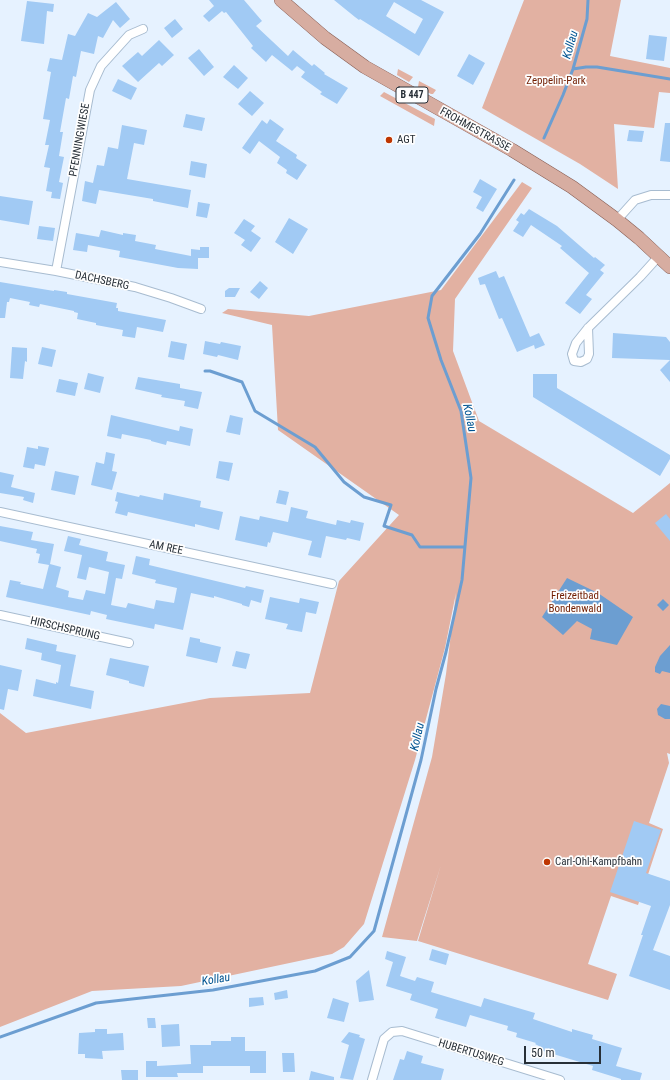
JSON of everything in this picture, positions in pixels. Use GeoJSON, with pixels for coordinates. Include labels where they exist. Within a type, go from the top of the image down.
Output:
{"type":"FeatureCollection","features":[{"type":"Feature","properties":{"kind":"main road","name":"FROHMESTRASSE"},"geometry":{"type":"LineString","coordinates":[[281,0],[325,38],[365,67],[554,175],[617,220]]}},
{"type":"Feature","properties":{"kind":"main road","name":"B 447"},"geometry":{"type":"LineString","coordinates":[[617,220],[670,267]]}},
{"type":"Feature","properties":{"kind":"street","name":"PFENNINGWIESE"},"geometry":{"type":"LineString","coordinates":[[56,271],[90,90],[101,66],[129,35],[143,29]]}},
{"type":"Feature","properties":{"kind":"street"},"geometry":{"type":"LineString","coordinates":[[617,220],[635,200],[651,195],[670,195]]}},
{"type":"Feature","properties":{"kind":"street"},"geometry":{"type":"LineString","coordinates":[[588,328],[640,277],[659,256]]}},
{"type":"Feature","properties":{"kind":"street","name":"DACHSBERG"},"geometry":{"type":"LineString","coordinates":[[0,262],[56,271],[134,288],[171,298],[201,309]]}},
{"type":"Feature","properties":{"kind":"street","name":"AM REE"},"geometry":{"type":"LineString","coordinates":[[0,512],[332,584]]}},
{"type":"Feature","properties":{"kind":"street","name":"HIRSCHSPRUNG"},"geometry":{"type":"LineString","coordinates":[[0,615],[129,643]]}},
{"type":"Feature","properties":{"kind":"street","name":"HUBERTUSWEG"},"geometry":{"type":"LineString","coordinates":[[372,1080],[384,1039],[392,1032],[402,1031],[560,1080]]}},
{"type":"Feature","properties":{"kind":"green space","name":"Zeppelin-Park"},"geometry":{"type":"Polygon","coordinates":[[[524,0],[621,0],[610,56],[670,68],[670,93],[659,92],[654,128],[614,124],[618,189],[580,164],[482,108],[524,0]]]}},
{"type":"Feature","properties":{"kind":"green space"},"geometry":{"type":"Polygon","coordinates":[[[398,69],[413,77],[409,82],[397,75],[398,69]]]}},
{"type":"Feature","properties":{"kind":"green space"},"geometry":{"type":"Polygon","coordinates":[[[419,81],[436,90],[433,94],[431,94],[418,87],[419,81]]]}},
{"type":"Feature","properties":{"kind":"green space"},"geometry":{"type":"Polygon","coordinates":[[[384,92],[435,119],[434,126],[380,96],[384,92]]]}},
{"type":"Feature","properties":{"kind":"green space","name":"Freizeitbad Bondenwald"},"geometry":{"type":"Polygon","coordinates":[[[522,182],[532,188],[455,299],[453,351],[479,421],[633,513],[670,483],[670,754],[667,753],[669,763],[649,823],[663,829],[638,905],[611,896],[588,964],[617,974],[608,1000],[418,941],[441,865],[417,941],[382,937],[432,757],[446,674],[456,593],[445,648],[415,760],[364,924],[344,947],[332,954],[181,986],[92,991],[0,1027],[0,713],[26,733],[210,698],[310,693],[339,581],[399,515],[278,430],[272,325],[222,313],[228,309],[309,316],[441,290],[522,182]]]}},
{"type":"Feature","properties":{"kind":"water"},"geometry":{"type":"Polygon","coordinates":[[[567,578],[598,593],[633,617],[617,645],[590,639],[592,629],[577,621],[563,635],[542,617],[567,578]]]}},
{"type":"Feature","properties":{"kind":"water"},"geometry":{"type":"Polygon","coordinates":[[[663,599],[669,605],[663,611],[657,605],[663,599]]]}},
{"type":"Feature","properties":{"kind":"water"},"geometry":{"type":"Polygon","coordinates":[[[670,645],[670,673],[662,671],[660,674],[655,672],[655,667],[660,656],[670,645]]]}},
{"type":"Feature","properties":{"kind":"water"},"geometry":{"type":"Polygon","coordinates":[[[661,704],[670,706],[670,719],[665,719],[658,715],[657,709],[661,704]]]}},
{"type":"Feature","properties":{"kind":"building"},"geometry":{"type":"Polygon","coordinates":[[[209,0],[244,0],[262,21],[256,26],[288,56],[293,50],[312,66],[314,64],[325,73],[324,74],[348,88],[337,104],[320,94],[322,92],[301,77],[305,72],[297,66],[292,71],[272,55],[266,62],[251,48],[253,46],[226,12],[224,13],[222,11],[209,22],[203,16],[214,6],[209,0]]]}},
{"type":"Feature","properties":{"kind":"building"},"geometry":{"type":"Polygon","coordinates":[[[334,0],[421,0],[444,12],[419,56],[360,19],[359,20],[334,0]],[[394,2],[386,16],[415,34],[423,19],[394,2]]]}},
{"type":"Feature","properties":{"kind":"building"},"geometry":{"type":"Polygon","coordinates":[[[27,1],[54,4],[53,12],[47,11],[44,44],[21,41],[27,1]]]}},
{"type":"Feature","properties":{"kind":"building"},"geometry":{"type":"Polygon","coordinates":[[[116,2],[130,19],[120,28],[113,20],[103,38],[98,36],[94,54],[81,51],[76,77],[73,76],[69,99],[66,98],[60,132],[63,132],[59,156],[64,157],[59,182],[63,183],[60,199],[51,198],[52,192],[46,191],[50,168],[44,167],[49,145],[45,145],[50,120],[43,119],[51,72],[47,71],[50,58],[62,60],[68,34],[75,36],[88,13],[97,17],[116,2]]]}},
{"type":"Feature","properties":{"kind":"building"},"geometry":{"type":"Polygon","coordinates":[[[175,19],[183,29],[172,38],[164,28],[175,19]]]}},
{"type":"Feature","properties":{"kind":"building"},"geometry":{"type":"Polygon","coordinates":[[[649,35],[667,37],[664,61],[646,59],[649,35]]]}},
{"type":"Feature","properties":{"kind":"building"},"geometry":{"type":"Polygon","coordinates":[[[159,40],[174,55],[162,66],[159,63],[138,82],[122,66],[138,52],[142,56],[159,40]]]}},
{"type":"Feature","properties":{"kind":"building"},"geometry":{"type":"Polygon","coordinates":[[[199,49],[214,67],[204,76],[188,58],[199,49]]]}},
{"type":"Feature","properties":{"kind":"building"},"geometry":{"type":"Polygon","coordinates":[[[469,54],[485,63],[473,85],[457,76],[469,54]]]}},
{"type":"Feature","properties":{"kind":"building"},"geometry":{"type":"Polygon","coordinates":[[[234,65],[248,78],[238,89],[223,77],[234,65]]]}},
{"type":"Feature","properties":{"kind":"building"},"geometry":{"type":"Polygon","coordinates":[[[118,79],[137,88],[131,100],[112,91],[118,79]]]}},
{"type":"Feature","properties":{"kind":"building"},"geometry":{"type":"Polygon","coordinates":[[[250,91],[264,103],[252,116],[238,104],[250,91]]]}},
{"type":"Feature","properties":{"kind":"building"},"geometry":{"type":"Polygon","coordinates":[[[186,114],[205,118],[202,131],[183,127],[186,114]]]}},
{"type":"Feature","properties":{"kind":"building"},"geometry":{"type":"Polygon","coordinates":[[[270,119],[284,129],[276,141],[297,155],[296,158],[307,165],[297,180],[286,173],[287,170],[277,163],[280,157],[259,141],[250,154],[242,148],[262,120],[267,124],[270,119]]]}},
{"type":"Feature","properties":{"kind":"building"},"geometry":{"type":"Polygon","coordinates":[[[665,123],[670,123],[670,162],[660,161],[665,123]]]}},
{"type":"Feature","properties":{"kind":"building"},"geometry":{"type":"Polygon","coordinates":[[[122,125],[147,130],[144,145],[134,143],[127,179],[191,190],[188,208],[153,201],[153,199],[99,190],[96,204],[82,201],[85,181],[93,183],[97,165],[104,166],[108,147],[118,149],[122,125]]]}},
{"type":"Feature","properties":{"kind":"building"},"geometry":{"type":"Polygon","coordinates":[[[629,130],[644,131],[642,142],[627,141],[629,130]]]}},
{"type":"Feature","properties":{"kind":"building"},"geometry":{"type":"Polygon","coordinates":[[[191,161],[207,164],[205,178],[189,175],[191,161]]]}},
{"type":"Feature","properties":{"kind":"building"},"geometry":{"type":"Polygon","coordinates":[[[480,179],[497,189],[483,212],[476,208],[482,197],[473,192],[480,179]]]}},
{"type":"Feature","properties":{"kind":"building"},"geometry":{"type":"Polygon","coordinates":[[[0,196],[33,201],[29,225],[0,220],[0,196]]]}},
{"type":"Feature","properties":{"kind":"building"},"geometry":{"type":"Polygon","coordinates":[[[198,202],[210,204],[207,218],[196,216],[198,202]]]}},
{"type":"Feature","properties":{"kind":"building"},"geometry":{"type":"Polygon","coordinates":[[[529,209],[557,226],[594,258],[595,257],[605,265],[600,270],[604,273],[586,295],[592,299],[580,314],[565,303],[589,273],[560,248],[562,246],[531,225],[523,237],[513,231],[519,222],[516,220],[521,213],[524,215],[529,209]]]}},
{"type":"Feature","properties":{"kind":"building"},"geometry":{"type":"Polygon","coordinates":[[[289,218],[308,229],[293,254],[275,242],[289,218]]]}},
{"type":"Feature","properties":{"kind":"building"},"geometry":{"type":"Polygon","coordinates":[[[244,219],[255,226],[251,231],[261,238],[251,252],[241,245],[245,240],[234,233],[244,219]]]}},
{"type":"Feature","properties":{"kind":"building"},"geometry":{"type":"Polygon","coordinates":[[[39,226],[55,228],[53,241],[37,239],[39,226]]]}},
{"type":"Feature","properties":{"kind":"building"},"geometry":{"type":"Polygon","coordinates":[[[101,230],[123,235],[123,233],[136,235],[135,241],[156,245],[155,249],[191,256],[191,249],[200,250],[200,247],[209,247],[209,258],[198,258],[198,269],[178,268],[119,257],[120,251],[88,245],[87,252],[73,250],[76,233],[99,237],[101,230]]]}},
{"type":"Feature","properties":{"kind":"building"},"geometry":{"type":"Polygon","coordinates":[[[496,271],[499,278],[504,276],[530,337],[539,333],[545,345],[535,349],[534,345],[517,352],[502,318],[499,319],[485,284],[480,285],[478,278],[496,271]]]}},
{"type":"Feature","properties":{"kind":"building"},"geometry":{"type":"Polygon","coordinates":[[[260,281],[268,288],[259,299],[250,292],[260,281]]]}},
{"type":"Feature","properties":{"kind":"building"},"geometry":{"type":"Polygon","coordinates":[[[0,282],[67,292],[67,294],[117,303],[116,308],[118,308],[118,311],[166,320],[163,332],[137,327],[135,338],[122,336],[123,330],[96,325],[96,323],[77,319],[78,313],[74,311],[40,304],[39,307],[29,305],[30,302],[10,298],[9,302],[7,302],[5,318],[0,318],[0,282]]]}},
{"type":"Feature","properties":{"kind":"building"},"geometry":{"type":"Polygon","coordinates":[[[229,288],[240,288],[235,297],[225,297],[225,291],[229,288]]]}},
{"type":"Feature","properties":{"kind":"building"},"geometry":{"type":"Polygon","coordinates":[[[613,333],[666,337],[670,342],[670,360],[612,358],[613,333]]]}},
{"type":"Feature","properties":{"kind":"building"},"geometry":{"type":"Polygon","coordinates":[[[171,341],[187,344],[184,360],[168,357],[171,341]]]}},
{"type":"Feature","properties":{"kind":"building"},"geometry":{"type":"Polygon","coordinates":[[[205,341],[220,344],[221,342],[241,346],[238,360],[218,355],[217,357],[203,354],[205,341]]]}},
{"type":"Feature","properties":{"kind":"building"},"geometry":{"type":"Polygon","coordinates":[[[12,347],[27,348],[27,362],[25,361],[23,379],[10,378],[12,347]]]}},
{"type":"Feature","properties":{"kind":"building"},"geometry":{"type":"Polygon","coordinates":[[[42,347],[56,350],[52,367],[38,364],[42,347]]]}},
{"type":"Feature","properties":{"kind":"building"},"geometry":{"type":"Polygon","coordinates":[[[670,360],[670,382],[660,370],[670,360]]]}},
{"type":"Feature","properties":{"kind":"building"},"geometry":{"type":"Polygon","coordinates":[[[88,373],[104,377],[100,393],[84,389],[88,373]]]}},
{"type":"Feature","properties":{"kind":"building"},"geometry":{"type":"Polygon","coordinates":[[[533,374],[557,374],[557,388],[670,455],[670,459],[660,476],[533,397],[533,374]]]}},
{"type":"Feature","properties":{"kind":"building"},"geometry":{"type":"Polygon","coordinates":[[[138,377],[180,384],[180,388],[202,392],[198,409],[184,406],[185,401],[161,397],[162,395],[135,389],[138,377]]]}},
{"type":"Feature","properties":{"kind":"building"},"geometry":{"type":"Polygon","coordinates":[[[59,379],[78,383],[75,396],[56,392],[59,379]]]}},
{"type":"Feature","properties":{"kind":"building"},"geometry":{"type":"Polygon","coordinates":[[[111,415],[179,431],[180,426],[193,429],[190,446],[167,441],[166,445],[151,440],[122,434],[121,439],[107,436],[111,415]]]}},
{"type":"Feature","properties":{"kind":"building"},"geometry":{"type":"Polygon","coordinates":[[[230,415],[243,418],[240,435],[226,432],[230,415]]]}},
{"type":"Feature","properties":{"kind":"building"},"geometry":{"type":"Polygon","coordinates":[[[38,446],[49,448],[45,466],[35,464],[34,469],[23,467],[27,447],[38,449],[38,446]]]}},
{"type":"Feature","properties":{"kind":"building"},"geometry":{"type":"Polygon","coordinates":[[[106,452],[115,454],[112,471],[117,472],[112,490],[91,485],[96,462],[104,464],[106,452]]]}},
{"type":"Feature","properties":{"kind":"building"},"geometry":{"type":"Polygon","coordinates":[[[219,461],[233,463],[229,481],[216,478],[219,461]]]}},
{"type":"Feature","properties":{"kind":"building"},"geometry":{"type":"Polygon","coordinates":[[[55,471],[79,476],[75,495],[51,490],[55,471]]]}},
{"type":"Feature","properties":{"kind":"building"},"geometry":{"type":"Polygon","coordinates":[[[0,472],[14,475],[11,487],[35,493],[33,503],[23,500],[24,497],[0,493],[0,472]]]}},
{"type":"Feature","properties":{"kind":"building"},"geometry":{"type":"Polygon","coordinates":[[[279,490],[289,492],[286,505],[276,503],[279,490]]]}},
{"type":"Feature","properties":{"kind":"building"},"geometry":{"type":"Polygon","coordinates":[[[117,492],[163,500],[164,493],[201,501],[200,507],[223,512],[219,530],[195,524],[195,527],[128,512],[127,516],[115,513],[118,502],[115,501],[117,492]]]}},
{"type":"Feature","properties":{"kind":"building"},"geometry":{"type":"Polygon","coordinates":[[[291,507],[308,511],[306,518],[336,525],[337,520],[350,523],[351,520],[364,523],[360,541],[326,536],[321,558],[308,555],[312,541],[273,532],[270,543],[268,542],[267,547],[235,540],[240,516],[259,520],[260,516],[288,522],[291,507]]]}},
{"type":"Feature","properties":{"kind":"building"},"geometry":{"type":"Polygon","coordinates":[[[666,514],[670,519],[670,541],[655,523],[666,514]]]}},
{"type":"Feature","properties":{"kind":"building"},"geometry":{"type":"Polygon","coordinates":[[[0,526],[33,532],[31,540],[54,544],[50,564],[61,567],[56,587],[69,591],[68,597],[83,600],[86,590],[105,594],[109,572],[89,567],[86,580],[77,578],[82,555],[64,551],[68,536],[81,539],[79,545],[108,552],[106,561],[125,565],[122,579],[116,578],[111,605],[126,608],[128,603],[154,609],[156,600],[174,603],[177,588],[155,583],[156,580],[132,574],[136,556],[150,559],[149,565],[245,588],[246,586],[264,590],[261,603],[251,600],[249,607],[214,596],[214,598],[191,593],[183,630],[155,624],[154,629],[106,619],[107,615],[91,611],[90,615],[6,597],[10,580],[21,582],[20,584],[43,589],[49,565],[38,563],[40,554],[36,553],[37,549],[0,541],[0,526]]]}},
{"type":"Feature","properties":{"kind":"building"},"geometry":{"type":"Polygon","coordinates":[[[270,597],[299,603],[300,598],[319,602],[316,614],[306,612],[302,632],[286,629],[288,624],[265,619],[270,597]]]}},
{"type":"Feature","properties":{"kind":"building"},"geometry":{"type":"Polygon","coordinates":[[[190,637],[200,639],[200,642],[221,647],[217,663],[186,656],[190,637]]]}},
{"type":"Feature","properties":{"kind":"building"},"geometry":{"type":"Polygon","coordinates":[[[27,638],[57,645],[56,651],[76,655],[70,686],[94,691],[91,709],[33,696],[36,679],[56,684],[56,682],[58,683],[61,665],[41,660],[42,653],[25,649],[27,638]]]}},
{"type":"Feature","properties":{"kind":"building"},"geometry":{"type":"Polygon","coordinates":[[[236,651],[250,654],[246,669],[232,666],[236,651]]]}},
{"type":"Feature","properties":{"kind":"building"},"geometry":{"type":"Polygon","coordinates":[[[110,658],[149,666],[144,687],[129,683],[129,681],[106,675],[110,658]]]}},
{"type":"Feature","properties":{"kind":"building"},"geometry":{"type":"Polygon","coordinates":[[[0,665],[22,670],[18,691],[8,689],[4,710],[0,709],[0,665]]]}},
{"type":"Feature","properties":{"kind":"building"},"geometry":{"type":"Polygon","coordinates":[[[634,821],[661,830],[646,873],[670,881],[670,905],[653,950],[670,956],[670,990],[629,976],[651,906],[610,892],[634,821]]]}},
{"type":"Feature","properties":{"kind":"building"},"geometry":{"type":"Polygon","coordinates":[[[432,949],[449,954],[446,965],[429,960],[432,949]]]}},
{"type":"Feature","properties":{"kind":"building"},"geometry":{"type":"Polygon","coordinates":[[[387,951],[406,957],[400,976],[415,981],[417,977],[434,982],[431,992],[481,1007],[484,998],[535,1013],[533,1019],[572,1032],[572,1029],[593,1035],[592,1039],[622,1048],[616,1066],[642,1073],[640,1080],[621,1080],[592,1070],[593,1066],[540,1050],[541,1047],[535,1044],[536,1043],[516,1037],[517,1033],[507,1030],[508,1026],[470,1015],[466,1027],[435,1018],[438,1009],[410,1000],[412,994],[386,986],[393,962],[385,959],[387,951]]]}},
{"type":"Feature","properties":{"kind":"building"},"geometry":{"type":"Polygon","coordinates":[[[369,970],[374,1000],[359,1002],[356,981],[369,970]]]}},
{"type":"Feature","properties":{"kind":"building"},"geometry":{"type":"Polygon","coordinates":[[[287,990],[288,998],[275,1000],[274,993],[287,990]]]}},
{"type":"Feature","properties":{"kind":"building"},"geometry":{"type":"Polygon","coordinates":[[[263,997],[264,1005],[249,1007],[249,998],[263,997]]]}},
{"type":"Feature","properties":{"kind":"building"},"geometry":{"type":"Polygon","coordinates":[[[333,998],[349,1003],[344,1022],[327,1018],[333,998]]]}},
{"type":"Feature","properties":{"kind":"building"},"geometry":{"type":"Polygon","coordinates":[[[147,1018],[155,1018],[156,1028],[148,1028],[147,1018]]]}},
{"type":"Feature","properties":{"kind":"building"},"geometry":{"type":"Polygon","coordinates":[[[179,1024],[180,1046],[162,1047],[161,1025],[179,1024]]]}},
{"type":"Feature","properties":{"kind":"building"},"geometry":{"type":"Polygon","coordinates":[[[95,1029],[107,1029],[107,1034],[123,1033],[124,1050],[102,1051],[103,1059],[85,1058],[85,1054],[78,1054],[79,1033],[95,1032],[95,1029]]]}},
{"type":"Feature","properties":{"kind":"building"},"geometry":{"type":"Polygon","coordinates":[[[349,1032],[360,1035],[359,1037],[365,1039],[353,1080],[340,1078],[349,1045],[341,1042],[349,1032]]]}},
{"type":"Feature","properties":{"kind":"building"},"geometry":{"type":"Polygon","coordinates":[[[231,1037],[245,1037],[245,1051],[266,1051],[266,1073],[250,1073],[250,1066],[203,1066],[203,1073],[177,1073],[178,1077],[146,1077],[146,1061],[157,1061],[157,1066],[191,1064],[190,1045],[211,1045],[211,1041],[231,1041],[231,1037]]]}},
{"type":"Feature","properties":{"kind":"building"},"geometry":{"type":"Polygon","coordinates":[[[407,1051],[423,1056],[421,1063],[444,1069],[441,1080],[393,1080],[400,1059],[404,1060],[407,1051]]]}},
{"type":"Feature","properties":{"kind":"building"},"geometry":{"type":"Polygon","coordinates":[[[282,1053],[294,1053],[295,1072],[283,1072],[282,1053]]]}},
{"type":"Feature","properties":{"kind":"building"},"geometry":{"type":"Polygon","coordinates":[[[121,1070],[138,1070],[138,1080],[122,1080],[121,1070]]]}},
{"type":"Feature","properties":{"kind":"building"},"geometry":{"type":"Polygon","coordinates":[[[311,1071],[334,1077],[334,1080],[309,1080],[311,1071]]]}},
{"type":"Feature","properties":{"kind":"waterway","name":"Kollau"},"geometry":{"type":"LineString","coordinates":[[544,138],[573,69],[587,19],[588,0]]}},
{"type":"Feature","properties":{"kind":"waterway"},"geometry":{"type":"LineString","coordinates":[[573,69],[597,67],[670,79]]}},
{"type":"Feature","properties":{"kind":"waterway","name":"Kollau"},"geometry":{"type":"LineString","coordinates":[[0,1037],[96,1003],[213,990],[315,971],[350,957],[374,931],[421,760],[462,580],[471,478],[461,411],[441,360],[428,318],[432,296],[480,234],[514,180]]}},
{"type":"Feature","properties":{"kind":"waterway"},"geometry":{"type":"LineString","coordinates":[[205,371],[210,371],[242,382],[255,411],[315,447],[344,482],[364,497],[391,505],[384,526],[412,535],[420,547],[465,547]]}},
{"type":"Feature","properties":{"kind":"place","name":"AGT"},"geometry":{"type":"Point","coordinates":[389,140]}},
{"type":"Feature","properties":{"kind":"place","name":"Carl-Ohl-Kampfbahn"},"geometry":{"type":"Point","coordinates":[547,862]}}]}
